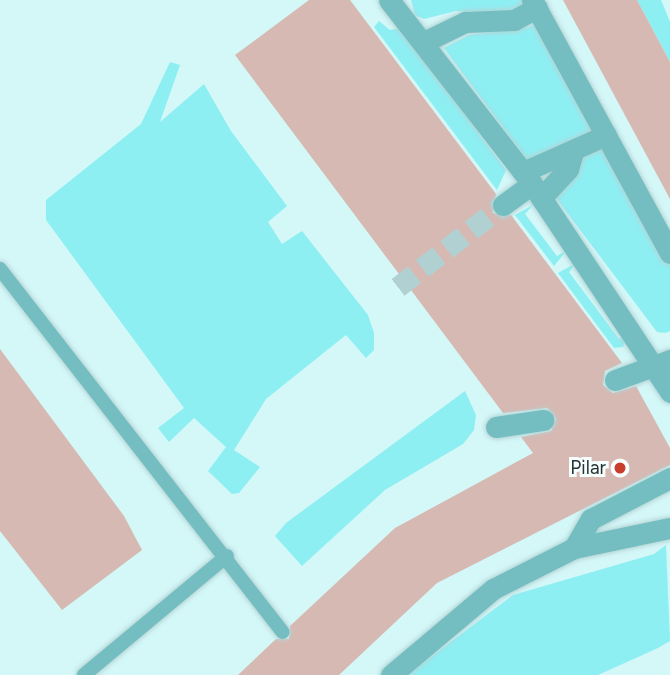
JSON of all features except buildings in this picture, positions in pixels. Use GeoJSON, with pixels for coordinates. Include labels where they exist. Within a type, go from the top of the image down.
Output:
{"type":"FeatureCollection","features":[{"type":"Feature","properties":{"kind":"street"},"geometry":{"type":"LineString","coordinates":[[389,0],[424,41],[666,369],[670,392]]}},
{"type":"Feature","properties":{"kind":"street"},"geometry":{"type":"LineString","coordinates":[[424,41],[465,23],[514,20],[535,4],[670,253]]}},
{"type":"Feature","properties":{"kind":"street"},"geometry":{"type":"LineString","coordinates":[[532,185],[558,153],[573,153],[606,135]]}},
{"type":"Feature","properties":{"kind":"street"},"geometry":{"type":"LineString","coordinates":[[503,205],[532,185],[568,169],[573,153]]}},
{"type":"Feature","properties":{"kind":"street"},"geometry":{"type":"LineString","coordinates":[[615,380],[666,369]]}},
{"type":"Feature","properties":{"kind":"street"},"geometry":{"type":"LineString","coordinates":[[496,427],[543,420]]}},
{"type":"Feature","properties":{"kind":"street"},"geometry":{"type":"LineString","coordinates":[[574,548],[591,520],[670,478]]}},
{"type":"Feature","properties":{"kind":"street"},"geometry":{"type":"LineString","coordinates":[[391,675],[493,589],[574,548],[670,528]]}},
{"type":"Feature","properties":{"kind":"lane"},"geometry":{"type":"LineString","coordinates":[[0,269],[124,434],[227,556],[283,632]]}},
{"type":"Feature","properties":{"kind":"lane"},"geometry":{"type":"LineString","coordinates":[[84,675],[227,556]]}},
{"type":"Feature","properties":{"kind":"shaded area"},"geometry":{"type":"Polygon","coordinates":[[[411,0],[527,0],[513,12],[456,11],[424,19],[415,15],[411,0]]]}},
{"type":"Feature","properties":{"kind":"shaded area"},"geometry":{"type":"Polygon","coordinates":[[[637,0],[661,0],[670,22],[670,62],[637,0]]]}},
{"type":"Feature","properties":{"kind":"shaded area"},"geometry":{"type":"Polygon","coordinates":[[[379,21],[390,30],[400,28],[506,170],[497,190],[374,27],[379,21]]]}},
{"type":"Feature","properties":{"kind":"shaded area"},"geometry":{"type":"Polygon","coordinates":[[[540,25],[593,127],[583,137],[527,160],[444,48],[469,35],[540,25]]]}},
{"type":"Feature","properties":{"kind":"shaded area"},"geometry":{"type":"Polygon","coordinates":[[[170,62],[180,65],[160,122],[204,84],[231,131],[287,206],[268,222],[282,244],[302,231],[368,315],[374,333],[374,350],[366,358],[346,335],[266,399],[234,450],[260,467],[239,493],[232,494],[208,471],[226,447],[194,418],[169,442],[158,428],[184,408],[46,220],[46,200],[141,124],[170,62]]]}},
{"type":"Feature","properties":{"kind":"shaded area"},"geometry":{"type":"Polygon","coordinates":[[[603,141],[670,264],[670,331],[665,333],[657,332],[553,194],[572,167],[603,141]]]}},
{"type":"Feature","properties":{"kind":"shaded area"},"geometry":{"type":"Polygon","coordinates":[[[533,205],[525,214],[557,256],[567,250],[554,266],[515,215],[533,205]]]}},
{"type":"Feature","properties":{"kind":"shaded area"},"geometry":{"type":"Polygon","coordinates":[[[576,263],[569,272],[619,339],[629,333],[623,347],[614,348],[558,273],[576,263]]]}},
{"type":"Feature","properties":{"kind":"shaded area"},"geometry":{"type":"Polygon","coordinates":[[[465,391],[476,415],[474,430],[463,444],[385,490],[302,566],[275,536],[286,523],[465,391]]]}},
{"type":"Feature","properties":{"kind":"shaded area"},"geometry":{"type":"Polygon","coordinates":[[[666,545],[670,641],[658,648],[598,675],[407,675],[513,595],[654,554],[666,545]]]}},
{"type":"Feature","properties":{"kind":"tunnel"},"geometry":{"type":"LineString","coordinates":[[398,287],[503,205]]}},
{"type":"Feature","properties":{"kind":"place","name":"Pilar"},"geometry":{"type":"Point","coordinates":[620,468]}}]}
